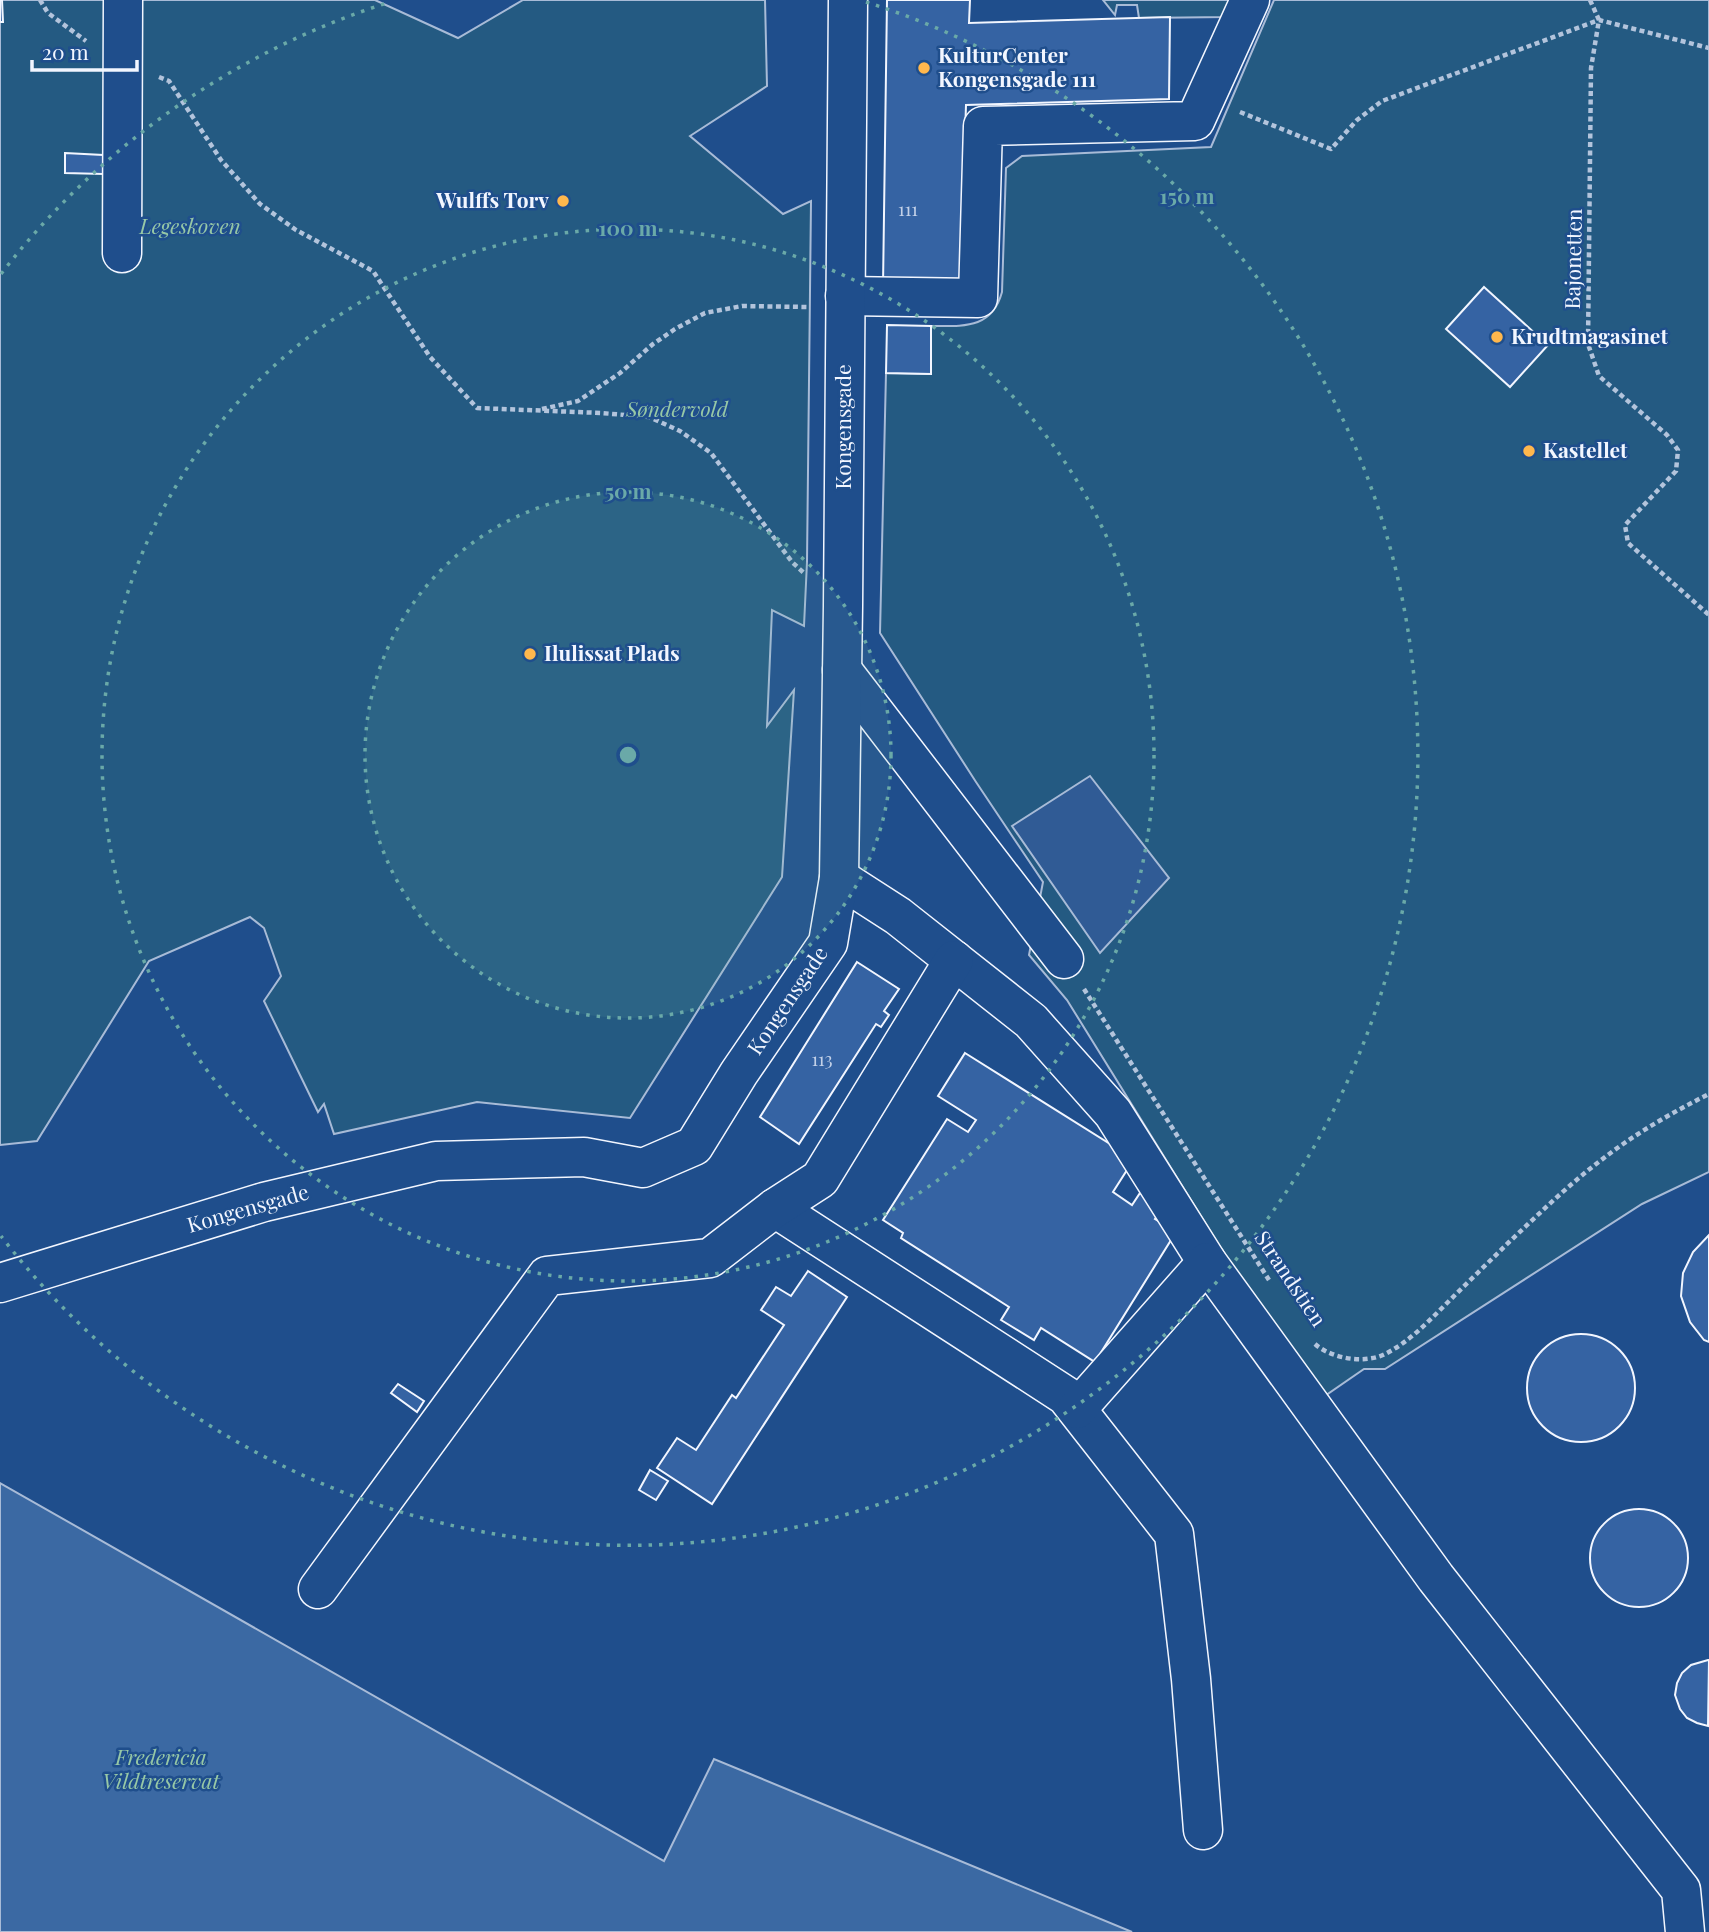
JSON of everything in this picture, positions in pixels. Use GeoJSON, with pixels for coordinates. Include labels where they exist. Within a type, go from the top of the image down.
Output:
{"type":"FeatureCollection","features":[{"type":"Feature","properties":{"kind":"street"},"geometry":{"type":"LineString","coordinates":[[122,253],[123,0]]}},
{"type":"Feature","properties":{"kind":"street","name":"Kongensgade"},"geometry":{"type":"LineString","coordinates":[[0,1283],[264,1202],[436,1161],[584,1157],[643,1168],[694,1146],[739,1073],[828,943],[839,878],[848,0]]}},
{"type":"Feature","properties":{"kind":"street"},"geometry":{"type":"LineString","coordinates":[[845,302],[978,298],[983,126],[1195,121],[1250,0]]}},
{"type":"Feature","properties":{"kind":"street"},"geometry":{"type":"LineString","coordinates":[[842,670],[1064,959]]}},
{"type":"Feature","properties":{"kind":"street"},"geometry":{"type":"LineString","coordinates":[[839,878],[898,916],[1031,1021],[1113,1113],[1208,1262],[1436,1578],[1681,1890],[1685,1932]]}},
{"type":"Feature","properties":{"kind":"street"},"geometry":{"type":"LineString","coordinates":[[318,1589],[547,1276],[710,1258],[775,1208],[820,1179],[954,960]]}},
{"type":"Feature","properties":{"kind":"street"},"geometry":{"type":"LineString","coordinates":[[775,1208],[1066,1396],[1174,1534],[1192,1679],[1203,1830]]}},
{"type":"Feature","properties":{"kind":"street"},"geometry":{"type":"LineString","coordinates":[[1077,1409],[1208,1262]]}},
{"type":"Feature","properties":{"kind":"path"},"geometry":{"type":"LineString","coordinates":[[40,0],[48,13],[104,55],[169,81],[221,160],[260,204],[296,230],[373,271],[430,357],[477,408],[649,417],[680,431],[711,453],[792,562],[843,606]]}},
{"type":"Feature","properties":{"kind":"path"},"geometry":{"type":"LineString","coordinates":[[1590,0],[1599,20]]}},
{"type":"Feature","properties":{"kind":"path"},"geometry":{"type":"LineString","coordinates":[[1206,98],[1331,149],[1357,120],[1382,101],[1599,20],[1709,48]]}},
{"type":"Feature","properties":{"kind":"path","name":"Bajonetten"},"geometry":{"type":"LineString","coordinates":[[1599,20],[1591,68],[1588,344],[1599,376],[1667,435],[1678,450],[1676,471],[1625,525],[1628,543],[1709,615]]}},
{"type":"Feature","properties":{"kind":"path"},"geometry":{"type":"LineString","coordinates":[[534,411],[578,401],[620,373],[664,336],[705,313],[742,306],[845,302]]}},
{"type":"Feature","properties":{"kind":"path","name":"Strandstien"},"geometry":{"type":"LineString","coordinates":[[1064,959],[1273,1286]]}},
{"type":"Feature","properties":{"kind":"path","name":"Strandstien"},"geometry":{"type":"LineString","coordinates":[[1311,1340],[1319,1348],[1354,1358],[1376,1358],[1388,1352],[1418,1332],[1545,1208],[1600,1160],[1675,1110],[1709,1094]]}},
{"type":"Feature","properties":{"kind":"green space"},"geometry":{"type":"Polygon","coordinates":[[[0,0],[375,0],[458,38],[523,0],[765,0],[767,86],[690,136],[783,214],[811,201],[804,626],[772,610],[767,726],[794,690],[782,877],[630,1118],[477,1102],[334,1134],[324,1104],[318,1112],[264,1001],[281,976],[264,928],[250,917],[149,961],[37,1141],[0,1145],[0,0]]]}},
{"type":"Feature","properties":{"kind":"green space"},"geometry":{"type":"Polygon","coordinates":[[[1103,0],[1235,0],[1227,17],[1139,18],[1137,5],[1117,5],[1115,15],[1103,0]]]}},
{"type":"Feature","properties":{"kind":"green space"},"geometry":{"type":"Polygon","coordinates":[[[1274,0],[1709,0],[1709,1172],[1642,1204],[1385,1369],[1364,1369],[1316,1402],[1067,1000],[1029,955],[1043,882],[880,633],[886,373],[931,374],[931,326],[975,323],[991,313],[997,304],[1002,292],[1006,168],[1022,156],[1211,147],[1274,0]]]}},
{"type":"Feature","properties":{"kind":"shaded area"},"geometry":{"type":"Polygon","coordinates":[[[1090,776],[1169,878],[1100,953],[1012,826],[1090,776]]]}},
{"type":"Feature","properties":{"kind":"shaded area","name":"Fredericia Vildtreservat"},"geometry":{"type":"Polygon","coordinates":[[[0,1483],[664,1861],[714,1759],[1132,1932],[0,1932],[0,1483]]]}},
{"type":"Feature","properties":{"kind":"building"},"geometry":{"type":"Polygon","coordinates":[[[2,0],[3,22],[0,22],[2,0]]]}},
{"type":"Feature","properties":{"kind":"building"},"geometry":{"type":"Polygon","coordinates":[[[887,0],[970,0],[969,23],[1170,17],[1169,99],[966,105],[960,289],[883,286],[887,0]]]}},
{"type":"Feature","properties":{"kind":"building"},"geometry":{"type":"Polygon","coordinates":[[[65,153],[103,155],[103,174],[65,173],[65,153]]]}},
{"type":"Feature","properties":{"kind":"building","name":"Krudtmagasinet"},"geometry":{"type":"Polygon","coordinates":[[[1484,287],[1548,345],[1510,387],[1446,329],[1484,287]]]}},
{"type":"Feature","properties":{"kind":"building"},"geometry":{"type":"Polygon","coordinates":[[[887,325],[931,326],[931,374],[886,373],[887,325]]]}},
{"type":"Feature","properties":{"kind":"building"},"geometry":{"type":"Polygon","coordinates":[[[857,962],[899,989],[884,1011],[889,1015],[881,1027],[876,1024],[799,1144],[760,1117],[857,962]]]}},
{"type":"Feature","properties":{"kind":"building"},"geometry":{"type":"Polygon","coordinates":[[[965,1053],[1134,1159],[1113,1192],[1132,1205],[1140,1193],[1163,1208],[1155,1219],[1176,1232],[1095,1362],[1041,1328],[1034,1340],[1001,1320],[1009,1307],[901,1238],[903,1233],[883,1220],[947,1119],[968,1132],[976,1120],[938,1096],[965,1053]]]}},
{"type":"Feature","properties":{"kind":"building"},"geometry":{"type":"Polygon","coordinates":[[[1709,1235],[1709,1342],[1704,1340],[1690,1322],[1681,1296],[1683,1273],[1693,1252],[1709,1235]]]}},
{"type":"Feature","properties":{"kind":"building"},"geometry":{"type":"Polygon","coordinates":[[[808,1271],[847,1297],[712,1504],[657,1468],[677,1438],[696,1450],[732,1395],[736,1398],[784,1325],[761,1310],[776,1287],[791,1296],[808,1271]]]}},
{"type":"Feature","properties":{"kind":"building"},"geometry":{"type":"Polygon","coordinates":[[[1581,1334],[1602,1338],[1619,1350],[1631,1367],[1635,1388],[1631,1409],[1619,1426],[1602,1438],[1581,1442],[1560,1438],[1543,1426],[1531,1409],[1527,1388],[1531,1367],[1543,1350],[1560,1338],[1581,1334]]]}},
{"type":"Feature","properties":{"kind":"building"},"geometry":{"type":"Polygon","coordinates":[[[398,1384],[424,1401],[417,1412],[391,1393],[398,1384]]]}},
{"type":"Feature","properties":{"kind":"building"},"geometry":{"type":"Polygon","coordinates":[[[650,1470],[668,1481],[656,1500],[639,1490],[650,1470]]]}},
{"type":"Feature","properties":{"kind":"building"},"geometry":{"type":"Polygon","coordinates":[[[1639,1509],[1658,1513],[1674,1523],[1684,1539],[1688,1558],[1684,1577],[1674,1593],[1658,1603],[1639,1607],[1620,1603],[1604,1593],[1594,1577],[1590,1558],[1594,1539],[1604,1523],[1620,1513],[1639,1509]]]}},
{"type":"Feature","properties":{"kind":"building"},"geometry":{"type":"Polygon","coordinates":[[[1709,1660],[1708,1726],[1687,1718],[1675,1695],[1682,1673],[1691,1665],[1709,1660]]]}},
{"type":"Feature","properties":{"kind":"place","name":"KulturCenter Kongensgade 111"},"geometry":{"type":"Point","coordinates":[924,68]}},
{"type":"Feature","properties":{"kind":"place","name":"Wulffs Torv"},"geometry":{"type":"Point","coordinates":[563,201]}},
{"type":"Feature","properties":{"kind":"place","name":"Krudtmagasinet"},"geometry":{"type":"Point","coordinates":[1497,337]}},
{"type":"Feature","properties":{"kind":"place","name":"Kastellet"},"geometry":{"type":"Point","coordinates":[1529,451]}},
{"type":"Feature","properties":{"kind":"place","name":"Ilulissat Plads"},"geometry":{"type":"Point","coordinates":[530,654]}},
{"type":"Feature","properties":{"kind":"park label","name":"Legeskoven"},"geometry":{"type":"Point","coordinates":[190,227]}},
{"type":"Feature","properties":{"kind":"park label","name":"Søndervold"},"geometry":{"type":"Point","coordinates":[677,410]}}]}
